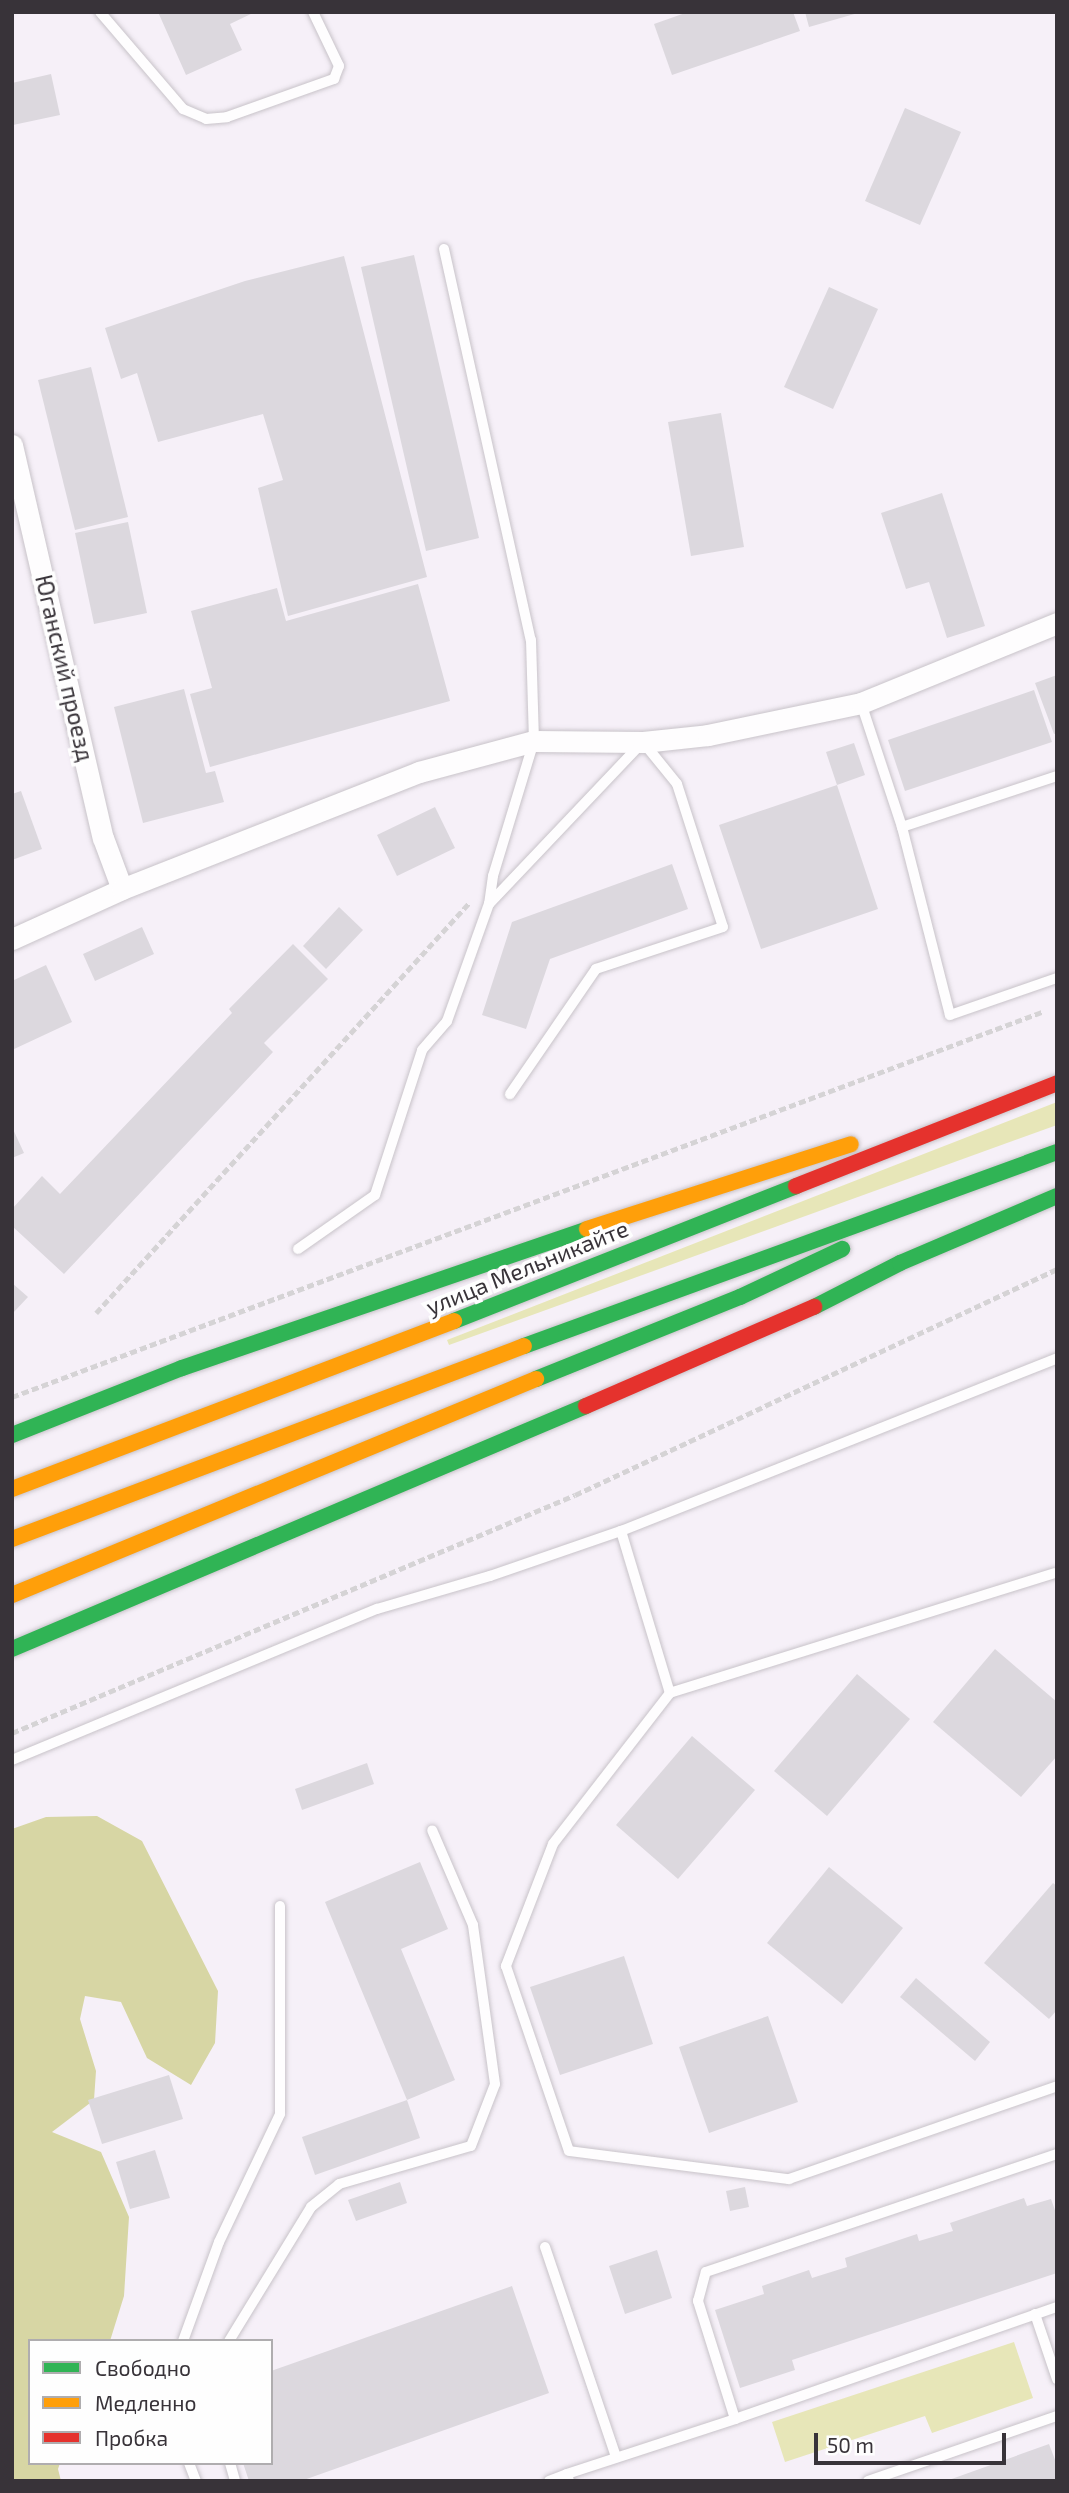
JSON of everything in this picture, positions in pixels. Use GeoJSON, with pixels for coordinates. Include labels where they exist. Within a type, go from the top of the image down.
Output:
{"type":"FeatureCollection","features":[{"type":"Feature","properties":{"kind":"main road","name":"улица Мельникайте"},"geometry":{"type":"LineString","coordinates":[[12,1489],[310,1378],[1057,1083]]}},
{"type":"Feature","properties":{"kind":"main road"},"geometry":{"type":"LineString","coordinates":[[12,1434],[182,1368],[615,1219],[859,1142],[970,1116]]}},
{"type":"Feature","properties":{"kind":"main road"},"geometry":{"type":"LineString","coordinates":[[12,1539],[326,1418],[1057,1152]]}},
{"type":"Feature","properties":{"kind":"main road"},"geometry":{"type":"LineString","coordinates":[[12,1595],[338,1459],[740,1297],[996,1175]]}},
{"type":"Feature","properties":{"kind":"main road"},"geometry":{"type":"LineString","coordinates":[[12,1649],[793,1318],[900,1263],[1057,1196]]}},
{"type":"Feature","properties":{"kind":"street","name":"Юганский проезд"},"geometry":{"type":"LineString","coordinates":[[12,445],[103,838],[122,890]]}},
{"type":"Feature","properties":{"kind":"street"},"geometry":{"type":"LineString","coordinates":[[12,939],[122,890],[419,772],[534,741],[643,742],[708,735],[861,703],[1057,622]]}},
{"type":"Feature","properties":{"kind":"lane"},"geometry":{"type":"LineString","coordinates":[[100,12],[183,109],[206,119],[227,117],[334,79],[340,66],[318,14]]}},
{"type":"Feature","properties":{"kind":"lane"},"geometry":{"type":"LineString","coordinates":[[298,1249],[375,1195],[422,1050],[447,1021],[489,904],[493,876],[534,741],[531,640],[444,248]]}},
{"type":"Feature","properties":{"kind":"lane"},"geometry":{"type":"LineString","coordinates":[[861,703],[902,827],[950,1014],[1057,978]]}},
{"type":"Feature","properties":{"kind":"lane"},"geometry":{"type":"LineString","coordinates":[[489,904],[643,742],[677,784],[723,927],[596,969],[510,1094]]}},
{"type":"Feature","properties":{"kind":"lane"},"geometry":{"type":"LineString","coordinates":[[902,827],[1057,776]]}},
{"type":"Feature","properties":{"kind":"lane"},"geometry":{"type":"LineString","coordinates":[[12,1760],[377,1609],[490,1576],[621,1531],[1057,1358]]}},
{"type":"Feature","properties":{"kind":"lane"},"geometry":{"type":"LineString","coordinates":[[621,1531],[670,1693]]}},
{"type":"Feature","properties":{"kind":"lane"},"geometry":{"type":"LineString","coordinates":[[1055,1573],[670,1693],[553,1843],[506,1966],[569,2151],[789,2179],[1057,2086]]}},
{"type":"Feature","properties":{"kind":"lane"},"geometry":{"type":"LineString","coordinates":[[230,2339],[311,2207],[339,2184],[471,2146],[481,2121],[495,2084],[473,1925],[432,1830]]}},
{"type":"Feature","properties":{"kind":"lane"},"geometry":{"type":"LineString","coordinates":[[184,2339],[219,2242],[280,2114],[280,1906]]}},
{"type":"Feature","properties":{"kind":"lane"},"geometry":{"type":"LineString","coordinates":[[734,2419],[698,2301],[706,2272],[1057,2154]]}},
{"type":"Feature","properties":{"kind":"lane"},"geometry":{"type":"LineString","coordinates":[[545,2247],[616,2457]]}},
{"type":"Feature","properties":{"kind":"lane"},"geometry":{"type":"LineString","coordinates":[[549,2481],[568,2477],[616,2457],[734,2419],[1057,2306]]}},
{"type":"Feature","properties":{"kind":"lane"},"geometry":{"type":"LineString","coordinates":[[1035,2314],[1057,2379]]}},
{"type":"Feature","properties":{"kind":"lane"},"geometry":{"type":"LineString","coordinates":[[868,2481],[1057,2416]]}},
{"type":"Feature","properties":{"kind":"path"},"geometry":{"type":"LineString","coordinates":[[96,1313],[493,876]]}},
{"type":"Feature","properties":{"kind":"path"},"geometry":{"type":"LineString","coordinates":[[12,1397],[1042,1012]]}},
{"type":"Feature","properties":{"kind":"path"},"geometry":{"type":"LineString","coordinates":[[12,1733],[575,1495],[1057,1269]]}},
{"type":"Feature","properties":{"kind":"green space"},"geometry":{"type":"Polygon","coordinates":[[[1057,1102],[1057,1125],[449,1345],[447,1340],[1057,1102]]]}},
{"type":"Feature","properties":{"kind":"green space"},"geometry":{"type":"Polygon","coordinates":[[[97,1816],[142,1841],[218,1991],[215,2043],[191,2085],[147,2058],[121,2002],[85,1996],[80,2019],[96,2071],[94,2100],[52,2132],[101,2152],[129,2217],[124,2296],[111,2339],[28,2339],[28,2465],[59,2465],[61,2481],[12,2481],[12,1829],[46,1817],[97,1816]]]}},
{"type":"Feature","properties":{"kind":"green space"},"geometry":{"type":"Polygon","coordinates":[[[1014,2342],[1033,2398],[932,2433],[925,2416],[785,2462],[772,2422],[1014,2342]]]}},
{"type":"Feature","properties":{"kind":"building"},"geometry":{"type":"Polygon","coordinates":[[[158,12],[255,12],[230,24],[242,50],[186,75],[158,12]]]}},
{"type":"Feature","properties":{"kind":"building"},"geometry":{"type":"Polygon","coordinates":[[[688,12],[793,12],[800,31],[672,75],[654,24],[688,12]]]}},
{"type":"Feature","properties":{"kind":"building"},"geometry":{"type":"Polygon","coordinates":[[[805,12],[858,12],[858,13],[809,27],[805,12]]]}},
{"type":"Feature","properties":{"kind":"building"},"geometry":{"type":"Polygon","coordinates":[[[51,74],[60,115],[13,125],[12,83],[51,74]]]}},
{"type":"Feature","properties":{"kind":"building"},"geometry":{"type":"Polygon","coordinates":[[[905,108],[961,132],[920,225],[865,201],[905,108]]]}},
{"type":"Feature","properties":{"kind":"building"},"geometry":{"type":"Polygon","coordinates":[[[414,255],[479,538],[426,551],[361,267],[414,255]]]}},
{"type":"Feature","properties":{"kind":"building"},"geometry":{"type":"Polygon","coordinates":[[[344,256],[427,577],[288,616],[258,488],[283,480],[263,414],[158,442],[137,373],[121,379],[105,328],[245,281],[344,256]]]}},
{"type":"Feature","properties":{"kind":"building"},"geometry":{"type":"Polygon","coordinates":[[[829,287],[878,309],[833,409],[784,387],[829,287]]]}},
{"type":"Feature","properties":{"kind":"building"},"geometry":{"type":"Polygon","coordinates":[[[91,367],[128,517],[75,530],[38,380],[91,367]]]}},
{"type":"Feature","properties":{"kind":"building"},"geometry":{"type":"Polygon","coordinates":[[[721,413],[744,547],[691,556],[668,422],[721,413]]]}},
{"type":"Feature","properties":{"kind":"building"},"geometry":{"type":"Polygon","coordinates":[[[942,493],[985,626],[947,638],[929,582],[906,589],[881,513],[942,493]]]}},
{"type":"Feature","properties":{"kind":"building"},"geometry":{"type":"Polygon","coordinates":[[[128,522],[147,613],[94,624],[75,533],[128,522]]]}},
{"type":"Feature","properties":{"kind":"building"},"geometry":{"type":"Polygon","coordinates":[[[418,584],[450,701],[210,767],[190,694],[212,688],[191,611],[277,588],[286,621],[418,584]]]}},
{"type":"Feature","properties":{"kind":"building"},"geometry":{"type":"Polygon","coordinates":[[[1057,675],[1057,733],[1054,734],[1035,683],[1057,675]]]}},
{"type":"Feature","properties":{"kind":"building"},"geometry":{"type":"Polygon","coordinates":[[[184,689],[206,773],[215,771],[224,802],[143,823],[114,707],[184,689]]]}},
{"type":"Feature","properties":{"kind":"building"},"geometry":{"type":"Polygon","coordinates":[[[1034,690],[1052,742],[905,791],[888,740],[1034,690]]]}},
{"type":"Feature","properties":{"kind":"building"},"geometry":{"type":"Polygon","coordinates":[[[854,743],[865,775],[837,785],[826,752],[854,743]]]}},
{"type":"Feature","properties":{"kind":"building"},"geometry":{"type":"Polygon","coordinates":[[[837,785],[878,909],[761,949],[719,825],[837,785]]]}},
{"type":"Feature","properties":{"kind":"building"},"geometry":{"type":"Polygon","coordinates":[[[21,791],[42,849],[12,860],[12,794],[21,791]]]}},
{"type":"Feature","properties":{"kind":"building"},"geometry":{"type":"Polygon","coordinates":[[[435,807],[455,848],[397,876],[377,835],[435,807]]]}},
{"type":"Feature","properties":{"kind":"building"},"geometry":{"type":"Polygon","coordinates":[[[672,864],[688,909],[550,959],[526,1029],[482,1015],[512,922],[672,864]]]}},
{"type":"Feature","properties":{"kind":"building"},"geometry":{"type":"Polygon","coordinates":[[[339,907],[363,930],[326,969],[303,946],[339,907]]]}},
{"type":"Feature","properties":{"kind":"building"},"geometry":{"type":"Polygon","coordinates":[[[142,927],[154,954],[95,981],[83,954],[142,927]]]}},
{"type":"Feature","properties":{"kind":"building"},"geometry":{"type":"Polygon","coordinates":[[[293,944],[328,979],[264,1043],[273,1052],[64,1274],[12,1226],[12,1209],[42,1176],[60,1194],[232,1013],[229,1009],[293,944]]]}},
{"type":"Feature","properties":{"kind":"building"},"geometry":{"type":"Polygon","coordinates":[[[46,965],[72,1022],[12,1050],[12,981],[46,965]]]}},
{"type":"Feature","properties":{"kind":"building"},"geometry":{"type":"Polygon","coordinates":[[[12,1127],[24,1153],[12,1158],[12,1127]]]}},
{"type":"Feature","properties":{"kind":"building"},"geometry":{"type":"Polygon","coordinates":[[[12,1283],[28,1297],[12,1314],[12,1283]]]}},
{"type":"Feature","properties":{"kind":"building"},"geometry":{"type":"Polygon","coordinates":[[[995,1649],[1057,1702],[1057,1756],[1021,1797],[933,1722],[995,1649]]]}},
{"type":"Feature","properties":{"kind":"building"},"geometry":{"type":"Polygon","coordinates":[[[857,1674],[910,1719],[827,1816],[774,1771],[857,1674]]]}},
{"type":"Feature","properties":{"kind":"building"},"geometry":{"type":"Polygon","coordinates":[[[692,1736],[755,1790],[678,1879],[616,1825],[692,1736]]]}},
{"type":"Feature","properties":{"kind":"building"},"geometry":{"type":"Polygon","coordinates":[[[367,1763],[374,1784],[302,1810],[295,1789],[367,1763]]]}},
{"type":"Feature","properties":{"kind":"building"},"geometry":{"type":"Polygon","coordinates":[[[420,1862],[448,1929],[401,1949],[455,2080],[407,2100],[325,1902],[420,1862]]]}},
{"type":"Feature","properties":{"kind":"building"},"geometry":{"type":"Polygon","coordinates":[[[829,1867],[903,1928],[842,2004],[767,1943],[829,1867]]]}},
{"type":"Feature","properties":{"kind":"building"},"geometry":{"type":"Polygon","coordinates":[[[1053,1883],[1057,1886],[1057,2010],[1049,2019],[984,1963],[1053,1883]]]}},
{"type":"Feature","properties":{"kind":"building"},"geometry":{"type":"Polygon","coordinates":[[[624,1956],[653,2044],[560,2075],[530,1987],[624,1956]]]}},
{"type":"Feature","properties":{"kind":"building"},"geometry":{"type":"Polygon","coordinates":[[[916,1978],[990,2042],[975,2061],[900,1997],[916,1978]]]}},
{"type":"Feature","properties":{"kind":"building"},"geometry":{"type":"Polygon","coordinates":[[[768,2016],[798,2102],[709,2133],[679,2047],[768,2016]]]}},
{"type":"Feature","properties":{"kind":"building"},"geometry":{"type":"Polygon","coordinates":[[[169,2075],[183,2119],[102,2144],[88,2100],[169,2075]]]}},
{"type":"Feature","properties":{"kind":"building"},"geometry":{"type":"Polygon","coordinates":[[[407,2100],[420,2138],[315,2175],[302,2137],[407,2100]]]}},
{"type":"Feature","properties":{"kind":"building"},"geometry":{"type":"Polygon","coordinates":[[[155,2150],[170,2198],[130,2209],[116,2162],[155,2150]]]}},
{"type":"Feature","properties":{"kind":"building"},"geometry":{"type":"Polygon","coordinates":[[[400,2182],[407,2203],[356,2221],[348,2200],[400,2182]]]}},
{"type":"Feature","properties":{"kind":"building"},"geometry":{"type":"Polygon","coordinates":[[[745,2187],[749,2207],[730,2211],[726,2191],[745,2187]]]}},
{"type":"Feature","properties":{"kind":"building"},"geometry":{"type":"Polygon","coordinates":[[[1024,2198],[1027,2206],[1051,2199],[1057,2216],[1057,2273],[792,2360],[795,2370],[740,2388],[715,2310],[764,2294],[762,2286],[809,2270],[812,2278],[847,2267],[845,2258],[917,2234],[919,2241],[953,2231],[950,2223],[1024,2198]]]}},
{"type":"Feature","properties":{"kind":"building"},"geometry":{"type":"Polygon","coordinates":[[[657,2250],[672,2298],[625,2314],[609,2266],[657,2250]]]}},
{"type":"Feature","properties":{"kind":"building"},"geometry":{"type":"Polygon","coordinates":[[[512,2286],[549,2393],[301,2481],[249,2481],[244,2465],[273,2465],[273,2370],[512,2286]]]}},
{"type":"Feature","properties":{"kind":"building"},"geometry":{"type":"Polygon","coordinates":[[[1049,2444],[1057,2465],[1057,2481],[946,2481],[1049,2444]]]}},
{"type":"Feature","properties":{"kind":"traffic: fast"},"geometry":{"type":"LineString","coordinates":[[524,1346],[1057,1152]]}},
{"type":"Feature","properties":{"kind":"traffic: fast"},"geometry":{"type":"LineString","coordinates":[[454,1321],[796,1186]]}},
{"type":"Feature","properties":{"kind":"traffic: fast"},"geometry":{"type":"LineString","coordinates":[[814,1307],[900,1263],[1057,1196]]}},
{"type":"Feature","properties":{"kind":"traffic: fast"},"geometry":{"type":"LineString","coordinates":[[12,1435],[182,1368],[587,1229]]}},
{"type":"Feature","properties":{"kind":"traffic: fast"},"geometry":{"type":"LineString","coordinates":[[536,1379],[740,1297],[842,1249]]}},
{"type":"Feature","properties":{"kind":"traffic: fast"},"geometry":{"type":"LineString","coordinates":[[12,1649],[586,1406]]}},
{"type":"Feature","properties":{"kind":"traffic: slow"},"geometry":{"type":"LineString","coordinates":[[587,1229],[851,1144]]}},
{"type":"Feature","properties":{"kind":"traffic: slow"},"geometry":{"type":"LineString","coordinates":[[12,1489],[454,1321]]}},
{"type":"Feature","properties":{"kind":"traffic: slow"},"geometry":{"type":"LineString","coordinates":[[12,1539],[524,1346]]}},
{"type":"Feature","properties":{"kind":"traffic: slow"},"geometry":{"type":"LineString","coordinates":[[12,1595],[536,1379]]}},
{"type":"Feature","properties":{"kind":"traffic: jam"},"geometry":{"type":"LineString","coordinates":[[796,1186],[1057,1083]]}},
{"type":"Feature","properties":{"kind":"traffic: jam"},"geometry":{"type":"LineString","coordinates":[[586,1406],[814,1307]]}}]}
